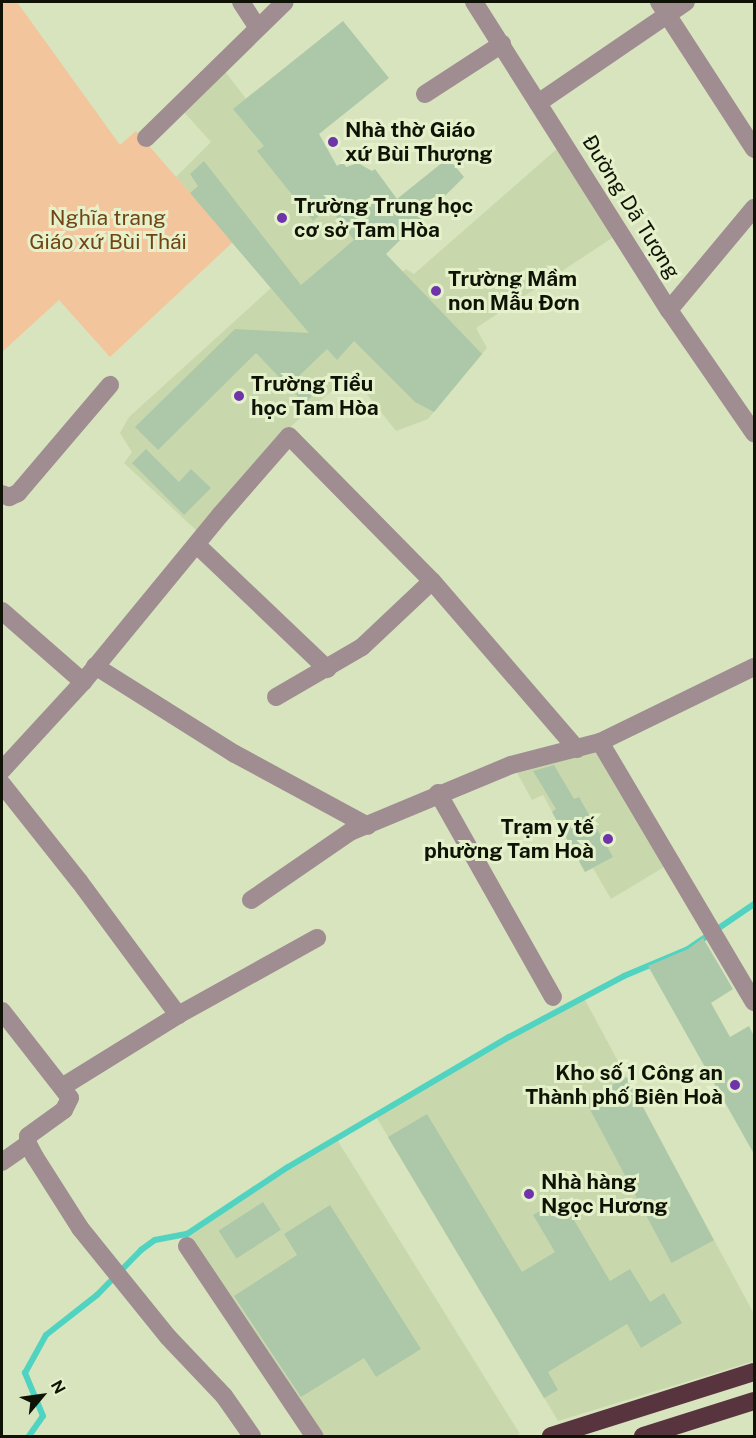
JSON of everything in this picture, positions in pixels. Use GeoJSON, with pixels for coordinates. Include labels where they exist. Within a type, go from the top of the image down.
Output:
{"type":"FeatureCollection","features":[{"type":"Feature","properties":{"kind":"highway"},"geometry":{"type":"LineString","coordinates":[[551,1437],[754,1372]]}},
{"type":"Feature","properties":{"kind":"highway"},"geometry":{"type":"LineString","coordinates":[[643,1437],[754,1401]]}},
{"type":"Feature","properties":{"kind":"street"},"geometry":{"type":"LineString","coordinates":[[241,2],[257,27]]}},
{"type":"Feature","properties":{"kind":"street"},"geometry":{"type":"LineString","coordinates":[[146,138],[285,2]]}},
{"type":"Feature","properties":{"kind":"street","name":"Đường Dã Tượng"},"geometry":{"type":"LineString","coordinates":[[474,2],[669,310],[754,433]]}},
{"type":"Feature","properties":{"kind":"street"},"geometry":{"type":"LineString","coordinates":[[538,103],[663,8],[686,2]]}},
{"type":"Feature","properties":{"kind":"street"},"geometry":{"type":"LineString","coordinates":[[663,8],[754,150]]}},
{"type":"Feature","properties":{"kind":"street"},"geometry":{"type":"LineString","coordinates":[[425,94],[502,44]]}},
{"type":"Feature","properties":{"kind":"street"},"geometry":{"type":"LineString","coordinates":[[669,310],[754,208]]}},
{"type":"Feature","properties":{"kind":"street"},"geometry":{"type":"LineString","coordinates":[[2,494],[9,497],[18,493],[110,385]]}},
{"type":"Feature","properties":{"kind":"street"},"geometry":{"type":"LineString","coordinates":[[735,403],[754,402]]}},
{"type":"Feature","properties":{"kind":"street"},"geometry":{"type":"LineString","coordinates":[[2,770],[83,682],[221,514],[289,436],[432,581],[577,749]]}},
{"type":"Feature","properties":{"kind":"street"},"geometry":{"type":"LineString","coordinates":[[197,545],[327,669]]}},
{"type":"Feature","properties":{"kind":"street"},"geometry":{"type":"LineString","coordinates":[[276,697],[363,647],[432,581]]}},
{"type":"Feature","properties":{"kind":"street"},"geometry":{"type":"LineString","coordinates":[[2,611],[83,682]]}},
{"type":"Feature","properties":{"kind":"street"},"geometry":{"type":"LineString","coordinates":[[95,666],[235,754],[368,826]]}},
{"type":"Feature","properties":{"kind":"street"},"geometry":{"type":"LineString","coordinates":[[251,900],[339,837],[438,793],[511,765],[600,742],[754,667]]}},
{"type":"Feature","properties":{"kind":"street"},"geometry":{"type":"LineString","coordinates":[[600,742],[754,1002]]}},
{"type":"Feature","properties":{"kind":"street"},"geometry":{"type":"LineString","coordinates":[[2,784],[79,881],[178,1015]]}},
{"type":"Feature","properties":{"kind":"street"},"geometry":{"type":"LineString","coordinates":[[438,793],[552,997]]}},
{"type":"Feature","properties":{"kind":"street"},"geometry":{"type":"LineString","coordinates":[[62,1087],[178,1015],[317,938]]}},
{"type":"Feature","properties":{"kind":"street"},"geometry":{"type":"LineString","coordinates":[[2,1011],[70,1098],[64,1110],[30,1134],[28,1144],[80,1228],[168,1337],[224,1396],[252,1437]]}},
{"type":"Feature","properties":{"kind":"street"},"geometry":{"type":"LineString","coordinates":[[2,1162],[28,1144]]}},
{"type":"Feature","properties":{"kind":"street"},"geometry":{"type":"LineString","coordinates":[[187,1246],[314,1437]]}},
{"type":"Feature","properties":{"kind":"shaded area"},"geometry":{"type":"Polygon","coordinates":[[[224,70],[316,190],[394,279],[406,269],[414,274],[559,147],[615,236],[476,328],[487,348],[428,419],[396,431],[351,374],[280,436],[198,532],[124,463],[132,452],[120,433],[129,417],[271,288],[176,177],[211,142],[183,111],[224,70]]]}},
{"type":"Feature","properties":{"kind":"shaded area","name":"Trạm y tế phường Tam Hoà"},"geometry":{"type":"Polygon","coordinates":[[[597,750],[666,866],[611,899],[593,868],[585,872],[543,795],[532,800],[516,771],[597,750]]]}},
{"type":"Feature","properties":{"kind":"shaded area","name":"Nhà hàng Ngọc Hương"},"geometry":{"type":"Polygon","coordinates":[[[584,998],[754,1314],[754,1361],[558,1421],[375,1115],[509,1037],[584,998]]]}},
{"type":"Feature","properties":{"kind":"shaded area"},"geometry":{"type":"Polygon","coordinates":[[[336,1138],[520,1434],[513,1436],[322,1436],[187,1234],[336,1138]]]}},
{"type":"Feature","properties":{"kind":"green space","name":"Nghĩa trang Giáo xứ Bùi Thái"},"geometry":{"type":"Polygon","coordinates":[[[2,2],[17,2],[120,145],[136,131],[233,242],[110,357],[59,300],[2,352],[2,2]]]}},
{"type":"Feature","properties":{"kind":"building"},"geometry":{"type":"Polygon","coordinates":[[[343,21],[389,78],[319,134],[337,166],[343,162],[346,167],[358,163],[372,171],[375,169],[397,199],[448,158],[464,177],[386,254],[482,354],[434,412],[415,402],[354,341],[337,360],[327,349],[299,376],[316,391],[305,404],[256,353],[158,450],[135,427],[235,329],[309,333],[190,193],[198,186],[190,174],[204,161],[301,285],[354,240],[329,207],[313,221],[257,151],[264,146],[233,109],[343,21]]]}},
{"type":"Feature","properties":{"kind":"building"},"geometry":{"type":"Polygon","coordinates":[[[146,449],[179,482],[191,469],[211,488],[184,515],[132,463],[146,449]]]}},
{"type":"Feature","properties":{"kind":"building"},"geometry":{"type":"Polygon","coordinates":[[[554,765],[574,799],[579,797],[613,857],[585,872],[552,812],[556,809],[533,771],[554,765]]]}},
{"type":"Feature","properties":{"kind":"building","name":"Kho số 1 Công an Thành phố Biên Hoà"},"geometry":{"type":"Polygon","coordinates":[[[703,938],[733,989],[711,1003],[730,1037],[749,1026],[754,1036],[754,1154],[648,966],[688,949],[703,938]]]}},
{"type":"Feature","properties":{"kind":"building"},"geometry":{"type":"Polygon","coordinates":[[[627,1077],[714,1240],[671,1263],[585,1100],[627,1077]]]}},
{"type":"Feature","properties":{"kind":"building"},"geometry":{"type":"Polygon","coordinates":[[[427,1114],[522,1272],[555,1252],[533,1215],[561,1198],[610,1281],[630,1269],[650,1302],[664,1293],[682,1323],[641,1348],[627,1324],[548,1372],[558,1390],[544,1398],[388,1137],[427,1114]]]}},
{"type":"Feature","properties":{"kind":"building"},"geometry":{"type":"Polygon","coordinates":[[[263,1202],[281,1230],[237,1259],[219,1231],[263,1202]]]}},
{"type":"Feature","properties":{"kind":"building"},"geometry":{"type":"Polygon","coordinates":[[[330,1205],[421,1349],[376,1377],[364,1358],[301,1397],[234,1296],[297,1255],[284,1234],[330,1205]]]}},
{"type":"Feature","properties":{"kind":"waterway"},"geometry":{"type":"LineString","coordinates":[[29,1436],[43,1416],[25,1373],[46,1335],[97,1295],[141,1250],[155,1240],[187,1234],[288,1167],[509,1037],[624,976],[688,949],[754,904]]}},
{"type":"Feature","properties":{"kind":"place","name":"Nhà thờ Giáo xứ Bùi Thượng"},"geometry":{"type":"Point","coordinates":[333,142]}},
{"type":"Feature","properties":{"kind":"place","name":"Trường Trung học cơ sở Tam Hòa"},"geometry":{"type":"Point","coordinates":[282,218]}},
{"type":"Feature","properties":{"kind":"place","name":"Trường Mầm non Mẫu Đơn"},"geometry":{"type":"Point","coordinates":[436,291]}},
{"type":"Feature","properties":{"kind":"place","name":"Trường Tiểu học Tam Hòa"},"geometry":{"type":"Point","coordinates":[239,396]}},
{"type":"Feature","properties":{"kind":"place","name":"Trạm y tế phường Tam Hoà"},"geometry":{"type":"Point","coordinates":[608,839]}},
{"type":"Feature","properties":{"kind":"place","name":"Kho số 1 Công an Thành phố Biên Hoà"},"geometry":{"type":"Point","coordinates":[735,1085]}},
{"type":"Feature","properties":{"kind":"place","name":"Nhà hàng Ngọc Hương"},"geometry":{"type":"Point","coordinates":[529,1194]}}]}
